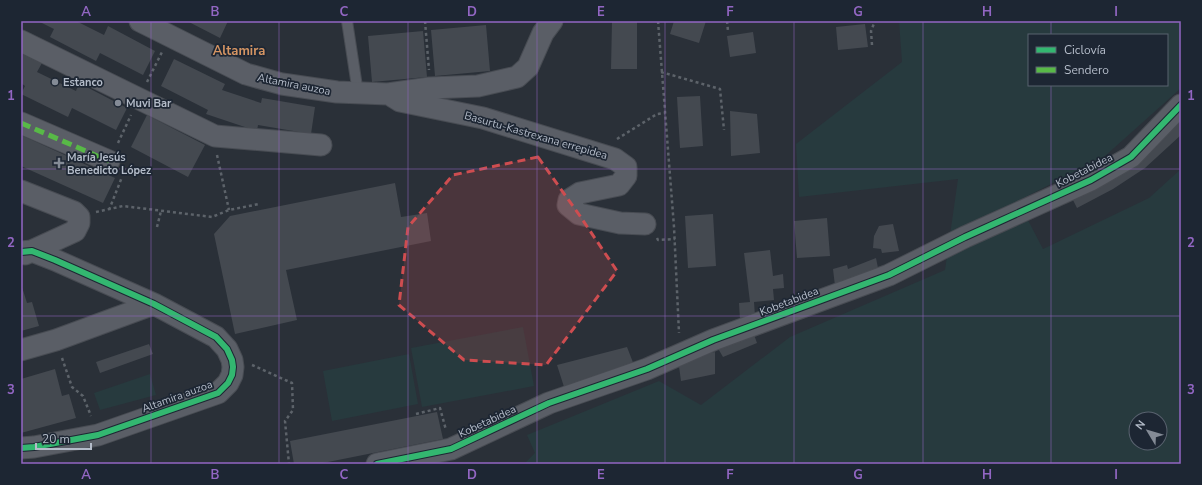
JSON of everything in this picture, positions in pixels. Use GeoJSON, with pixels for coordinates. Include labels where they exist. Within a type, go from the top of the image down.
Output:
{"type":"FeatureCollection","features":[{"type":"Feature","properties":{"kind":"street","name":"Altamira auzoa"},"geometry":{"type":"LineString","coordinates":[[140,21],[246,74],[282,84],[337,92],[388,94]]}},
{"type":"Feature","properties":{"kind":"street"},"geometry":{"type":"LineString","coordinates":[[388,94],[430,88],[478,86],[517,77],[528,67],[544,33],[552,21]]}},
{"type":"Feature","properties":{"kind":"street"},"geometry":{"type":"LineString","coordinates":[[21,41],[215,136],[321,145]]}},
{"type":"Feature","properties":{"kind":"street","name":"Basurtu-Kastrexana errepidea"},"geometry":{"type":"LineString","coordinates":[[388,94],[400,100],[483,118],[615,159],[626,167],[626,176],[619,185],[580,193],[569,200],[568,205],[579,214],[620,223],[645,224]]}},
{"type":"Feature","properties":{"kind":"street","name":"Kobetabidea"},"geometry":{"type":"LineString","coordinates":[[377,464],[451,449],[549,403],[647,369],[680,354],[889,274],[965,236],[1091,180],[1131,157],[1181,105]]}},
{"type":"Feature","properties":{"kind":"street"},"geometry":{"type":"LineString","coordinates":[[21,124],[116,167]]}},
{"type":"Feature","properties":{"kind":"street"},"geometry":{"type":"LineString","coordinates":[[21,191],[74,212],[79,217]]}},
{"type":"Feature","properties":{"kind":"street","name":"Altamira auzoa"},"geometry":{"type":"LineString","coordinates":[[25,253],[75,231],[79,223],[79,217]]}},
{"type":"Feature","properties":{"kind":"street","name":"Altamira auzoa"},"geometry":{"type":"LineString","coordinates":[[21,448],[98,435],[218,393],[228,383],[232,375],[232,360],[227,349],[216,337],[154,304],[56,260],[25,253]]}},
{"type":"Feature","properties":{"kind":"street"},"geometry":{"type":"LineString","coordinates":[[21,350],[56,340],[154,304]]}},
{"type":"Feature","properties":{"kind":"lane"},"geometry":{"type":"LineString","coordinates":[[347,21],[358,93]]}},
{"type":"Feature","properties":{"kind":"path"},"geometry":{"type":"LineString","coordinates":[[425,21],[430,88]]}},
{"type":"Feature","properties":{"kind":"path"},"geometry":{"type":"LineString","coordinates":[[658,21],[674,227],[680,354]]}},
{"type":"Feature","properties":{"kind":"path"},"geometry":{"type":"LineString","coordinates":[[727,21],[728,31]]}},
{"type":"Feature","properties":{"kind":"path"},"geometry":{"type":"LineString","coordinates":[[872,45],[871,31],[875,21]]}},
{"type":"Feature","properties":{"kind":"path"},"geometry":{"type":"LineString","coordinates":[[109,210],[116,167],[138,99],[170,36]]}},
{"type":"Feature","properties":{"kind":"path"},"geometry":{"type":"LineString","coordinates":[[661,72],[720,89],[724,130]]}},
{"type":"Feature","properties":{"kind":"path"},"geometry":{"type":"LineString","coordinates":[[606,156],[612,142],[657,114],[665,113]]}},
{"type":"Feature","properties":{"kind":"path"},"geometry":{"type":"LineString","coordinates":[[218,163],[229,210]]}},
{"type":"Feature","properties":{"kind":"path"},"geometry":{"type":"LineString","coordinates":[[79,217],[100,210],[109,210],[123,206],[161,212],[212,217],[229,210],[260,204]]}},
{"type":"Feature","properties":{"kind":"path"},"geometry":{"type":"LineString","coordinates":[[157,227],[161,212]]}},
{"type":"Feature","properties":{"kind":"path"},"geometry":{"type":"LineString","coordinates":[[56,340],[72,387],[83,396],[98,435]]}},
{"type":"Feature","properties":{"kind":"path"},"geometry":{"type":"LineString","coordinates":[[251,365],[292,383],[293,410],[285,421],[289,464]]}},
{"type":"Feature","properties":{"kind":"path"},"geometry":{"type":"LineString","coordinates":[[416,414],[440,408],[448,433]]}},
{"type":"Feature","properties":{"kind":"highlighted area"},"geometry":{"type":"Polygon","coordinates":[[[538,157],[617,271],[546,365],[464,360],[399,305],[408,227],[453,175],[538,157]]]}},
{"type":"Feature","properties":{"kind":"green space"},"geometry":{"type":"Polygon","coordinates":[[[899,21],[1181,21],[1181,88],[1105,156],[1018,201],[1043,249],[1149,198],[1181,169],[1181,464],[524,464],[535,453],[527,435],[659,381],[701,405],[790,337],[945,270],[958,179],[799,197],[796,144],[902,62],[899,21]]]}},
{"type":"Feature","properties":{"kind":"green space"},"geometry":{"type":"Polygon","coordinates":[[[523,327],[534,386],[422,407],[411,348],[523,327]]]}},
{"type":"Feature","properties":{"kind":"green space"},"geometry":{"type":"Polygon","coordinates":[[[409,354],[418,404],[332,421],[323,371],[409,354]]]}},
{"type":"Feature","properties":{"kind":"green space"},"geometry":{"type":"Polygon","coordinates":[[[150,374],[156,395],[100,410],[94,393],[150,374]]]}},
{"type":"Feature","properties":{"kind":"building"},"geometry":{"type":"Polygon","coordinates":[[[38,21],[76,21],[104,35],[108,26],[155,51],[143,75],[100,53],[96,61],[50,37],[54,29],[38,21]]]}},
{"type":"Feature","properties":{"kind":"building"},"geometry":{"type":"Polygon","coordinates":[[[187,21],[228,21],[220,38],[187,21]]]}},
{"type":"Feature","properties":{"kind":"building"},"geometry":{"type":"Polygon","coordinates":[[[612,21],[637,21],[637,69],[611,69],[612,21]]]}},
{"type":"Feature","properties":{"kind":"building"},"geometry":{"type":"Polygon","coordinates":[[[674,21],[706,21],[699,43],[670,34],[674,21]]]}},
{"type":"Feature","properties":{"kind":"building"},"geometry":{"type":"Polygon","coordinates":[[[865,24],[868,47],[838,50],[836,27],[865,24]]]}},
{"type":"Feature","properties":{"kind":"building"},"geometry":{"type":"Polygon","coordinates":[[[486,25],[490,71],[435,76],[431,30],[486,25]]]}},
{"type":"Feature","properties":{"kind":"building"},"geometry":{"type":"Polygon","coordinates":[[[423,31],[427,77],[372,82],[368,36],[423,31]]]}},
{"type":"Feature","properties":{"kind":"building"},"geometry":{"type":"Polygon","coordinates":[[[753,32],[756,53],[730,57],[727,36],[753,32]]]}},
{"type":"Feature","properties":{"kind":"building"},"geometry":{"type":"Polygon","coordinates":[[[21,53],[42,63],[37,72],[76,91],[79,83],[127,108],[116,130],[72,108],[68,117],[21,94],[25,86],[21,83],[21,53]]]}},
{"type":"Feature","properties":{"kind":"building"},"geometry":{"type":"Polygon","coordinates":[[[174,59],[225,84],[222,90],[261,103],[262,98],[315,107],[311,134],[258,125],[257,131],[206,114],[208,110],[161,86],[174,59]]]}},
{"type":"Feature","properties":{"kind":"building"},"geometry":{"type":"Polygon","coordinates":[[[700,96],[703,146],[680,148],[677,97],[700,96]]]}},
{"type":"Feature","properties":{"kind":"building"},"geometry":{"type":"Polygon","coordinates":[[[730,111],[757,114],[760,153],[731,156],[730,111]]]}},
{"type":"Feature","properties":{"kind":"building"},"geometry":{"type":"Polygon","coordinates":[[[147,115],[205,145],[188,177],[131,147],[147,115]]]}},
{"type":"Feature","properties":{"kind":"building"},"geometry":{"type":"Polygon","coordinates":[[[1181,117],[1181,135],[1145,168],[1113,189],[1077,208],[1070,194],[1181,117]]]}},
{"type":"Feature","properties":{"kind":"building"},"geometry":{"type":"Polygon","coordinates":[[[21,135],[115,178],[103,203],[21,166],[21,135]]]}},
{"type":"Feature","properties":{"kind":"building"},"geometry":{"type":"Polygon","coordinates":[[[395,183],[401,217],[427,213],[431,241],[286,270],[297,320],[235,334],[214,234],[230,216],[395,183]]]}},
{"type":"Feature","properties":{"kind":"building"},"geometry":{"type":"Polygon","coordinates":[[[713,214],[716,266],[688,268],[685,216],[713,214]]]}},
{"type":"Feature","properties":{"kind":"building"},"geometry":{"type":"Polygon","coordinates":[[[827,218],[830,256],[797,258],[794,221],[827,218]]]}},
{"type":"Feature","properties":{"kind":"building"},"geometry":{"type":"Polygon","coordinates":[[[893,224],[899,251],[882,253],[881,249],[873,248],[874,236],[879,226],[893,224]]]}},
{"type":"Feature","properties":{"kind":"building"},"geometry":{"type":"Polygon","coordinates":[[[770,250],[773,276],[783,274],[784,288],[773,289],[774,300],[754,302],[755,316],[740,320],[739,303],[750,302],[744,253],[770,250]]]}},
{"type":"Feature","properties":{"kind":"building"},"geometry":{"type":"Polygon","coordinates":[[[876,258],[878,268],[835,286],[833,269],[847,265],[848,269],[876,258]]]}},
{"type":"Feature","properties":{"kind":"building"},"geometry":{"type":"Polygon","coordinates":[[[21,284],[27,303],[32,302],[39,326],[21,331],[21,284]]]}},
{"type":"Feature","properties":{"kind":"building"},"geometry":{"type":"Polygon","coordinates":[[[752,329],[757,343],[723,357],[716,345],[752,329]]]}},
{"type":"Feature","properties":{"kind":"building"},"geometry":{"type":"Polygon","coordinates":[[[149,344],[153,354],[100,373],[96,362],[149,344]]]}},
{"type":"Feature","properties":{"kind":"building"},"geometry":{"type":"Polygon","coordinates":[[[627,347],[634,365],[565,390],[557,365],[627,347]]]}},
{"type":"Feature","properties":{"kind":"building"},"geometry":{"type":"Polygon","coordinates":[[[715,352],[715,374],[681,381],[678,359],[715,352]]]}},
{"type":"Feature","properties":{"kind":"building"},"geometry":{"type":"Polygon","coordinates":[[[55,369],[62,396],[69,394],[76,418],[21,433],[21,379],[55,369]]]}},
{"type":"Feature","properties":{"kind":"building"},"geometry":{"type":"Polygon","coordinates":[[[437,412],[443,439],[318,464],[294,464],[290,441],[437,412]]]}},
{"type":"Feature","properties":{"kind":"marked path"},"geometry":{"type":"LineString","coordinates":[[21,123],[109,161]]}},
{"type":"Feature","properties":{"kind":"cycle path"},"geometry":{"type":"LineString","coordinates":[[377,464],[451,449],[549,403],[647,369],[713,340],[889,275],[965,237],[1091,180],[1131,157],[1181,105]]}},
{"type":"Feature","properties":{"kind":"cycle path"},"geometry":{"type":"LineString","coordinates":[[21,252],[32,251],[55,260],[154,304],[216,337],[227,349],[232,360],[233,367],[232,375],[228,383],[218,393],[98,435],[21,448]]}},
{"type":"Feature","properties":{"kind":"place","name":"Estanco"},"geometry":{"type":"Point","coordinates":[55,82]}},
{"type":"Feature","properties":{"kind":"place","name":"Muvi Bar"},"geometry":{"type":"Point","coordinates":[118,103]}},
{"type":"Feature","properties":{"kind":"place","name":"María Jesús Benedicto López"},"geometry":{"type":"Point","coordinates":[59,163]}},
{"type":"Feature","properties":{"kind":"district","name":"Altamira"},"geometry":{"type":"Point","coordinates":[239,50]}}]}
